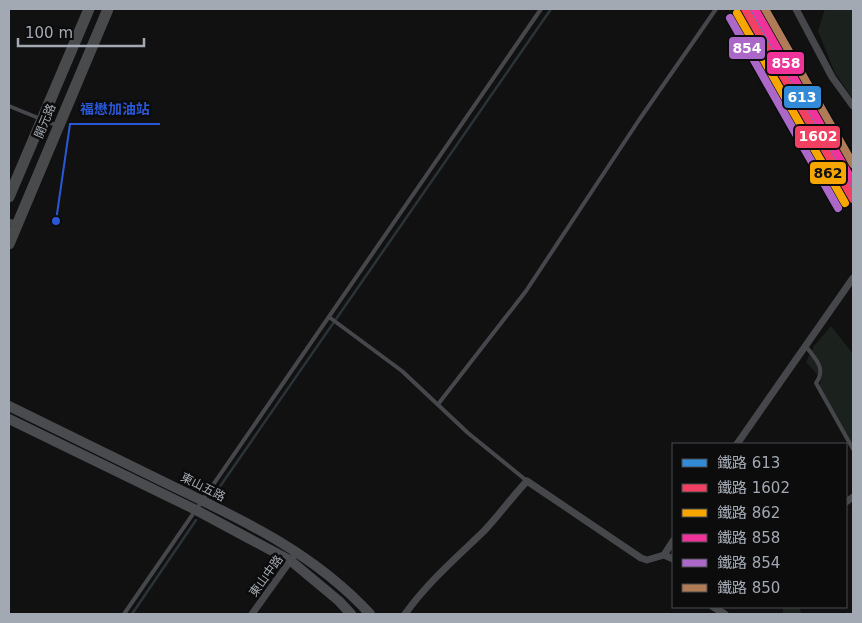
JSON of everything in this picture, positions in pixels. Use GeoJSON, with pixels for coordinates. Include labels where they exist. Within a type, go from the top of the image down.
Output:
{"type":"FeatureCollection","features":[{"type":"Feature","properties":{"kind":"main road","name":"開元路"},"geometry":{"type":"LineString","coordinates":[[9,197],[89,9]]}},
{"type":"Feature","properties":{"kind":"main road","name":"開元路"},"geometry":{"type":"LineString","coordinates":[[11,232],[108,9]]}},
{"type":"Feature","properties":{"kind":"street"},"geometry":{"type":"LineString","coordinates":[[796,9],[832,77],[853,106]]}},
{"type":"Feature","properties":{"kind":"street"},"geometry":{"type":"LineString","coordinates":[[738,443],[805,344],[853,278]]}},
{"type":"Feature","properties":{"kind":"street","name":"東山五路"},"geometry":{"type":"LineString","coordinates":[[9,406],[202,500],[298,551],[350,592],[370,614]]}},
{"type":"Feature","properties":{"kind":"street","name":"東山五路"},"geometry":{"type":"LineString","coordinates":[[9,420],[196,510],[291,561],[339,601],[351,614]]}},
{"type":"Feature","properties":{"kind":"street"},"geometry":{"type":"LineString","coordinates":[[405,614],[421,593],[462,550],[484,531],[526,481],[641,558],[647,560],[664,555],[672,543]]}},
{"type":"Feature","properties":{"kind":"street","name":"東山中路"},"geometry":{"type":"LineString","coordinates":[[252,614],[298,551]]}},
{"type":"Feature","properties":{"kind":"street"},"geometry":{"type":"LineString","coordinates":[[664,555],[672,559]]}},
{"type":"Feature","properties":{"kind":"street"},"geometry":{"type":"LineString","coordinates":[[717,608],[725,614]]}},
{"type":"Feature","properties":{"kind":"lane"},"geometry":{"type":"LineString","coordinates":[[124,614],[541,9]]}},
{"type":"Feature","properties":{"kind":"lane"},"geometry":{"type":"LineString","coordinates":[[439,403],[526,291],[639,120],[716,9]]}},
{"type":"Feature","properties":{"kind":"lane"},"geometry":{"type":"LineString","coordinates":[[9,106],[58,126]]}},
{"type":"Feature","properties":{"kind":"lane"},"geometry":{"type":"LineString","coordinates":[[329,316],[402,371],[439,403],[468,433],[526,481]]}},
{"type":"Feature","properties":{"kind":"lane"},"geometry":{"type":"LineString","coordinates":[[805,344],[821,367],[822,375],[816,383],[853,449]]}},
{"type":"Feature","properties":{"kind":"shaded area"},"geometry":{"type":"Polygon","coordinates":[[[825,9],[853,9],[853,99],[835,73],[818,31],[825,9]]]}},
{"type":"Feature","properties":{"kind":"shaded area"},"geometry":{"type":"Polygon","coordinates":[[[831,326],[853,354],[853,445],[818,392],[821,379],[806,362],[814,346],[831,326]]]}},
{"type":"Feature","properties":{"kind":"shaded area"},"geometry":{"type":"Polygon","coordinates":[[[783,608],[800,608],[801,614],[783,614],[783,608]]]}},
{"type":"Feature","properties":{"kind":"waterway"},"geometry":{"type":"LineString","coordinates":[[212,498],[551,9]]}},
{"type":"Feature","properties":{"kind":"waterway"},"geometry":{"type":"LineString","coordinates":[[132,614],[196,520]]}},
{"type":"Feature","properties":{"kind":"rail line","name":"1602"},"geometry":{"type":"LineString","coordinates":[[745,9],[853,199]]}},
{"type":"Feature","properties":{"kind":"rail line","name":"613"},"geometry":{"type":"LineString","coordinates":[[752,9],[853,185]]}},
{"type":"Feature","properties":{"kind":"rail line","name":"858"},"geometry":{"type":"LineString","coordinates":[[755,9],[853,182]]}},
{"type":"Feature","properties":{"kind":"rail line","name":"850"},"geometry":{"type":"LineString","coordinates":[[765,9],[853,164]]}},
{"type":"Feature","properties":{"kind":"rail line","name":"862"},"geometry":{"type":"LineString","coordinates":[[737,13],[845,203]]}},
{"type":"Feature","properties":{"kind":"rail line","name":"854"},"geometry":{"type":"LineString","coordinates":[[730,18],[838,208]]}},
{"type":"Feature","properties":{"kind":"place","name":"福懋加油站"},"geometry":{"type":"Point","coordinates":[56,221]}}]}
